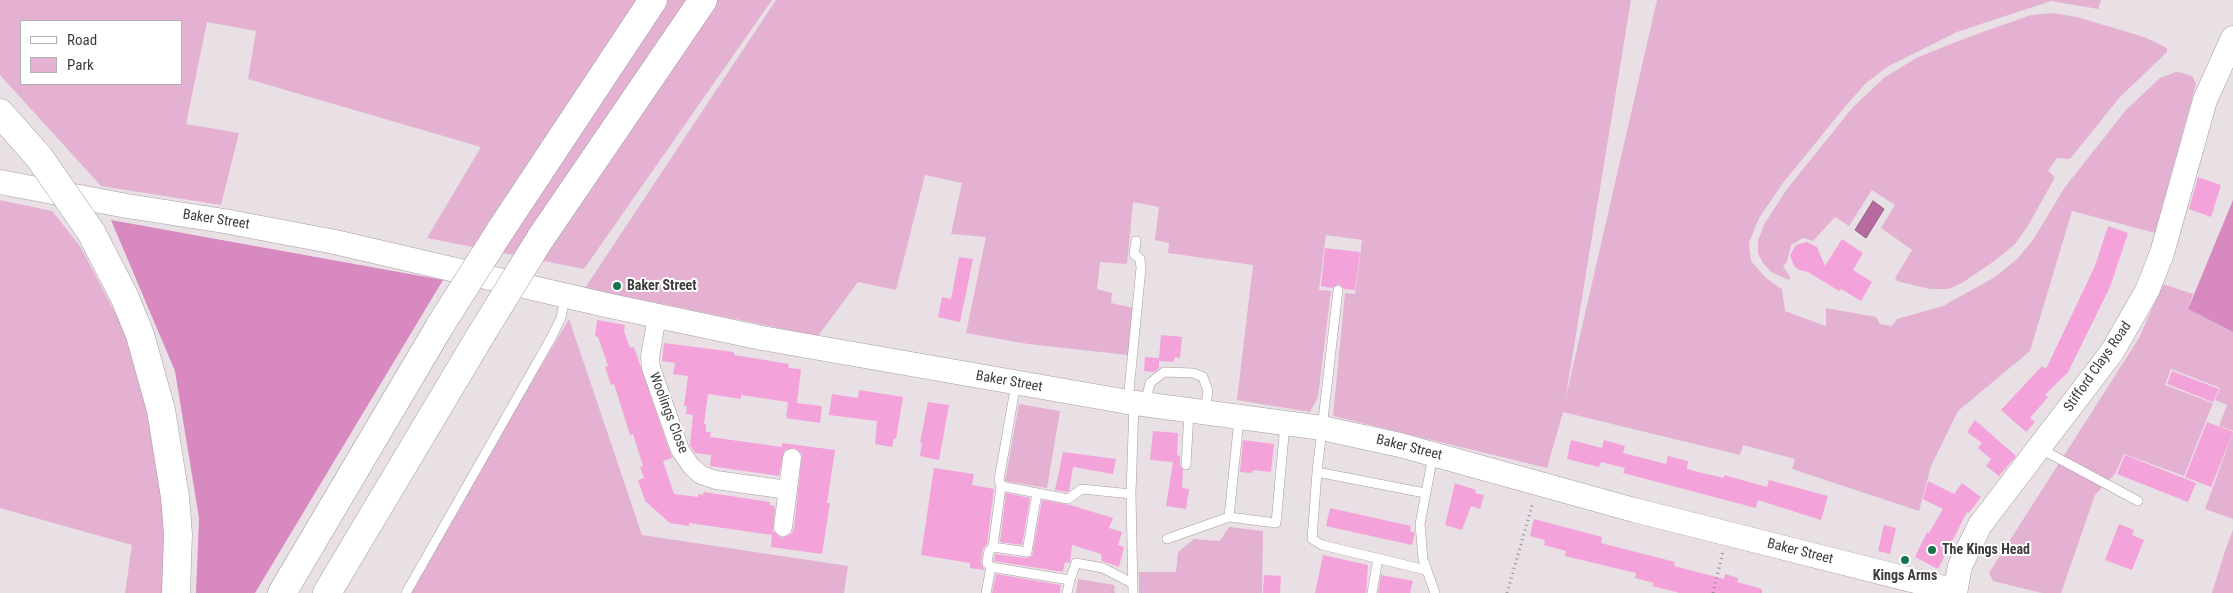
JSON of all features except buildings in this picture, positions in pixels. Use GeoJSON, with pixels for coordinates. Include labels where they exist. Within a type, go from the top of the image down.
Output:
{"type":"FeatureCollection","features":[{"type":"Feature","properties":{"kind":"highway"},"geometry":{"type":"LineString","coordinates":[[282,593],[441,324],[500,231],[653,0]]}},
{"type":"Feature","properties":{"kind":"highway"},"geometry":{"type":"LineString","coordinates":[[326,593],[540,239],[702,0]]}},
{"type":"Feature","properties":{"kind":"highway"},"geometry":{"type":"LineString","coordinates":[[0,113],[39,157],[91,232],[125,298],[140,336],[161,410],[175,497],[178,534],[176,593]]}},
{"type":"Feature","properties":{"kind":"main road","name":"Stifford Clays Road"},"geometry":{"type":"LineString","coordinates":[[1960,592],[1960,566],[1979,527],[2112,352],[2147,291],[2162,253],[2205,100],[2233,38]]}},
{"type":"Feature","properties":{"kind":"main road","name":"Baker Street"},"geometry":{"type":"LineString","coordinates":[[0,182],[127,206],[224,220],[326,240],[657,316],[762,338],[1016,383],[1322,428],[1434,453],[1538,483],[1960,592]]}},
{"type":"Feature","properties":{"kind":"street","name":"Woolings Close"},"geometry":{"type":"LineString","coordinates":[[657,316],[650,357],[651,368],[680,450],[691,466],[701,475],[716,480],[788,490]]}},
{"type":"Feature","properties":{"kind":"street"},"geometry":{"type":"LineString","coordinates":[[782,527],[792,458]]}},
{"type":"Feature","properties":{"kind":"lane"},"geometry":{"type":"LineString","coordinates":[[1133,593],[1131,494],[1142,268],[1140,259],[1134,254],[1136,241]]}},
{"type":"Feature","properties":{"kind":"lane"},"geometry":{"type":"LineString","coordinates":[[1338,290],[1317,472],[1312,539],[1322,545],[1426,570]]}},
{"type":"Feature","properties":{"kind":"lane"},"geometry":{"type":"LineString","coordinates":[[406,593],[550,340],[561,318],[566,295]]}},
{"type":"Feature","properties":{"kind":"lane"},"geometry":{"type":"LineString","coordinates":[[1136,402],[1150,383],[1164,372],[1194,373],[1203,377],[1208,391],[1197,410],[1186,465]]}},
{"type":"Feature","properties":{"kind":"lane"},"geometry":{"type":"LineString","coordinates":[[1016,383],[999,480],[1001,486],[992,546],[987,563],[991,567],[1070,580]]}},
{"type":"Feature","properties":{"kind":"lane"},"geometry":{"type":"LineString","coordinates":[[1229,516],[1240,416]]}},
{"type":"Feature","properties":{"kind":"lane"},"geometry":{"type":"LineString","coordinates":[[1166,539],[1229,516],[1276,523],[1285,423]]}},
{"type":"Feature","properties":{"kind":"lane"},"geometry":{"type":"LineString","coordinates":[[2038,448],[2138,501]]}},
{"type":"Feature","properties":{"kind":"lane"},"geometry":{"type":"LineString","coordinates":[[1434,453],[1420,524],[1426,570],[1431,578],[1435,593]]}},
{"type":"Feature","properties":{"kind":"lane"},"geometry":{"type":"LineString","coordinates":[[1317,472],[1425,493]]}},
{"type":"Feature","properties":{"kind":"lane"},"geometry":{"type":"LineString","coordinates":[[1001,486],[1068,499],[1082,489],[1131,494]]}},
{"type":"Feature","properties":{"kind":"lane"},"geometry":{"type":"LineString","coordinates":[[992,546],[1027,552],[1037,493]]}},
{"type":"Feature","properties":{"kind":"lane"},"geometry":{"type":"LineString","coordinates":[[1372,593],[1378,558]]}},
{"type":"Feature","properties":{"kind":"lane"},"geometry":{"type":"LineString","coordinates":[[1068,593],[1076,563],[1103,568],[1132,583]]}},
{"type":"Feature","properties":{"kind":"lane"},"geometry":{"type":"LineString","coordinates":[[986,593],[991,567]]}},
{"type":"Feature","properties":{"kind":"path"},"geometry":{"type":"LineString","coordinates":[[1507,593],[1538,483]]}},
{"type":"Feature","properties":{"kind":"path"},"geometry":{"type":"LineString","coordinates":[[1713,593],[1728,533]]}},
{"type":"Feature","properties":{"kind":"green space"},"geometry":{"type":"Polygon","coordinates":[[[0,0],[772,0],[584,269],[427,238],[481,147],[248,79],[256,31],[207,22],[186,124],[239,133],[221,205],[101,186],[0,75],[0,0]]]}},
{"type":"Feature","properties":{"kind":"green space"},"geometry":{"type":"Polygon","coordinates":[[[776,0],[1631,0],[1565,401],[1657,0],[2101,0],[2098,9],[2051,1],[1957,32],[1887,67],[1865,84],[1844,108],[1783,183],[1759,218],[1749,243],[1751,261],[1767,279],[1782,289],[1785,311],[1826,326],[1826,308],[1876,317],[1880,324],[1892,326],[1897,319],[1943,306],[1995,277],[2017,259],[2033,240],[2065,187],[2126,110],[2160,78],[2176,72],[2192,76],[2196,84],[2155,233],[2072,211],[2030,351],[1958,411],[1931,466],[1919,511],[1792,469],[1795,459],[1743,445],[1740,455],[1563,412],[1547,468],[1333,416],[1345,293],[1355,294],[1362,240],[1326,235],[1319,290],[1331,291],[1318,397],[1310,412],[1237,400],[1253,265],[1168,253],[1169,243],[1155,240],[1159,207],[1133,202],[1127,264],[1100,262],[1097,289],[1112,293],[1111,303],[1134,308],[1128,355],[1028,344],[966,333],[986,237],[951,234],[962,183],[925,175],[896,290],[858,282],[818,336],[585,288],[776,0]]]}},
{"type":"Feature","properties":{"kind":"green space"},"geometry":{"type":"Polygon","coordinates":[[[2053,13],[2077,17],[2144,37],[2167,48],[2167,52],[2120,97],[2070,159],[2057,158],[2048,171],[2053,175],[2054,179],[2029,224],[2015,244],[1962,283],[1948,289],[1930,289],[1897,281],[1895,278],[1912,250],[1881,228],[1895,205],[1872,190],[1849,226],[1835,217],[1813,241],[1803,238],[1791,245],[1787,262],[1783,266],[1790,277],[1789,280],[1771,272],[1763,263],[1758,253],[1758,240],[1765,223],[1787,189],[1853,107],[1885,77],[1916,58],[1966,38],[2031,15],[2053,13]]]}},
{"type":"Feature","properties":{"kind":"green space"},"geometry":{"type":"Polygon","coordinates":[[[0,200],[52,211],[80,246],[127,335],[158,449],[167,549],[164,593],[125,593],[132,545],[0,508],[0,200]]]}},
{"type":"Feature","properties":{"kind":"green space"},"geometry":{"type":"Polygon","coordinates":[[[2163,284],[2193,294],[2188,309],[2233,332],[2233,431],[2219,426],[2227,405],[2215,400],[2220,388],[2171,369],[2165,385],[2213,403],[2184,476],[2124,454],[2115,474],[2095,495],[2061,593],[2042,593],[1993,581],[1989,573],[2139,338],[2163,284]]]}},
{"type":"Feature","properties":{"kind":"green space"},"geometry":{"type":"Polygon","coordinates":[[[569,319],[642,535],[848,566],[844,593],[407,593],[569,319]]]}},
{"type":"Feature","properties":{"kind":"green space"},"geometry":{"type":"Polygon","coordinates":[[[1019,404],[1060,411],[1047,488],[1005,481],[1019,404]]]}},
{"type":"Feature","properties":{"kind":"green space"},"geometry":{"type":"Polygon","coordinates":[[[2233,432],[2233,519],[2205,509],[2233,432]]]}},
{"type":"Feature","properties":{"kind":"green space"},"geometry":{"type":"Polygon","coordinates":[[[1229,527],[1263,531],[1262,593],[1139,593],[1139,572],[1176,572],[1178,552],[1194,539],[1220,541],[1229,527]]]}},
{"type":"Feature","properties":{"kind":"green space"},"geometry":{"type":"Polygon","coordinates":[[[2233,530],[2233,593],[2212,593],[2225,551],[2233,530]]]}},
{"type":"Feature","properties":{"kind":"green space"},"geometry":{"type":"Polygon","coordinates":[[[1078,579],[1114,585],[1115,593],[1076,593],[1078,579]]]}},
{"type":"Feature","properties":{"kind":"shaded area"},"geometry":{"type":"Polygon","coordinates":[[[2233,200],[2233,332],[2188,309],[2233,200]]]}},
{"type":"Feature","properties":{"kind":"shaded area"},"geometry":{"type":"Polygon","coordinates":[[[1873,201],[1884,209],[1866,238],[1855,230],[1873,201]]]}},
{"type":"Feature","properties":{"kind":"shaded area"},"geometry":{"type":"Polygon","coordinates":[[[111,220],[443,280],[255,593],[196,593],[199,518],[175,371],[111,220]]]}},
{"type":"Feature","properties":{"kind":"place","name":"Baker Street"},"geometry":{"type":"Point","coordinates":[617,286]}},
{"type":"Feature","properties":{"kind":"place","name":"The Kings Head"},"geometry":{"type":"Point","coordinates":[1932,550]}},
{"type":"Feature","properties":{"kind":"place","name":"Kings Arms"},"geometry":{"type":"Point","coordinates":[1905,560]}}]}
